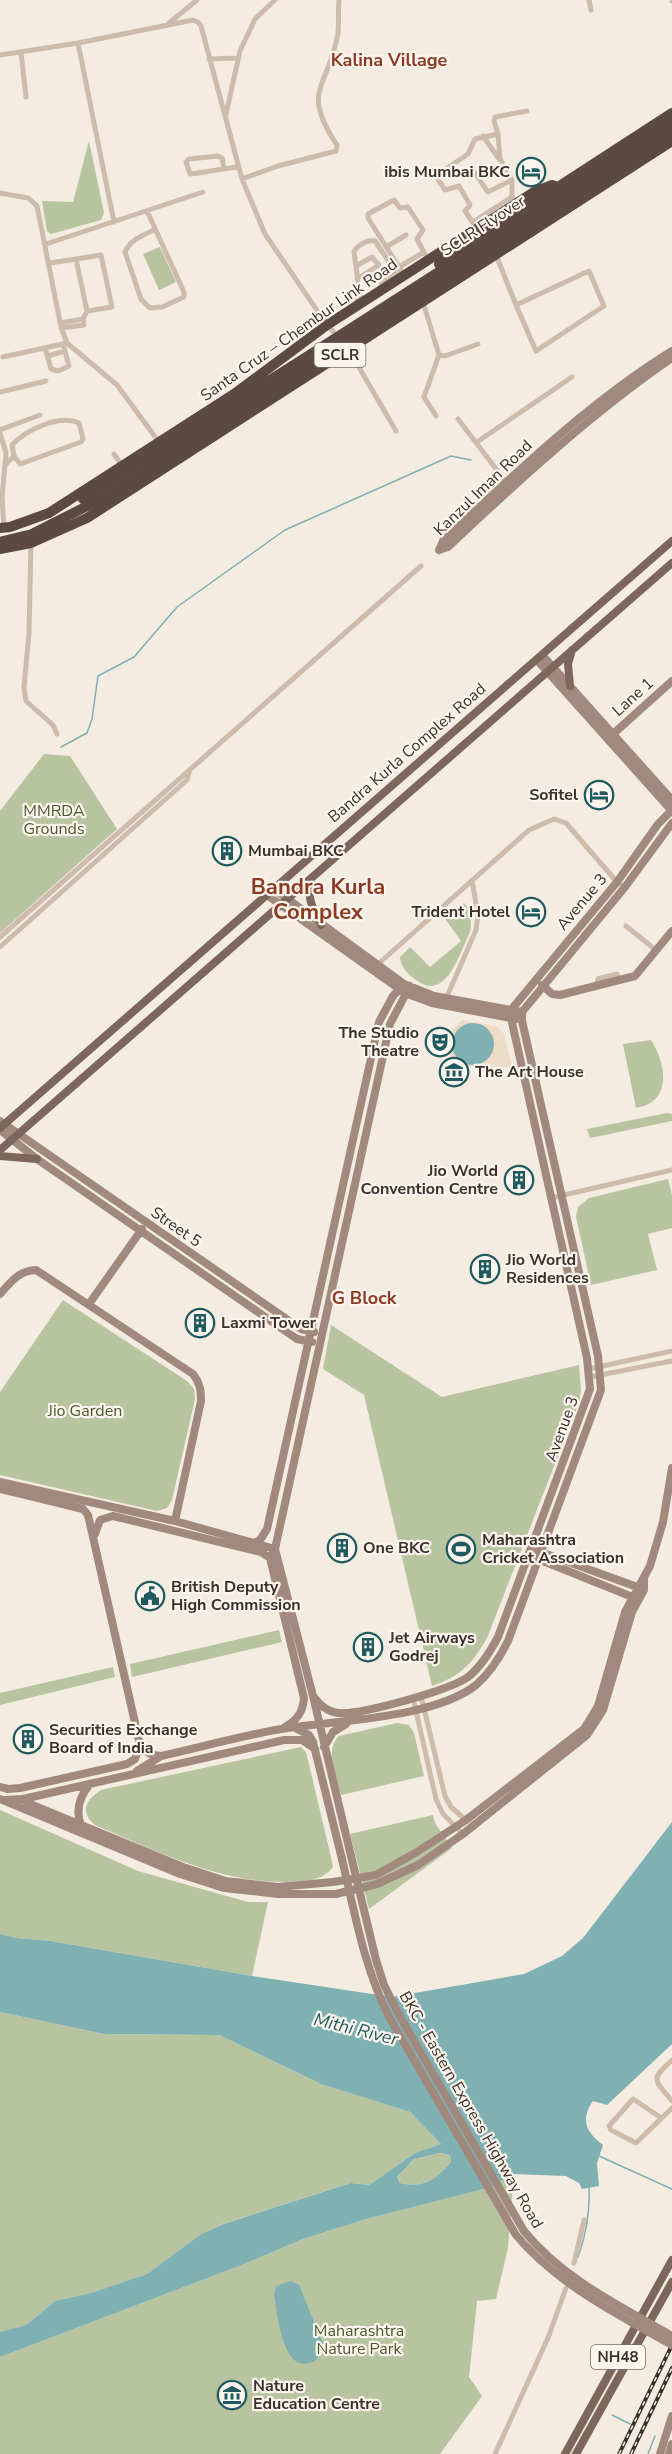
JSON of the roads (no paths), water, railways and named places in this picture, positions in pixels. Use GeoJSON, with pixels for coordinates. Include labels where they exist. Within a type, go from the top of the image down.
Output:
{"type":"FeatureCollection","features":[{"type":"Feature","properties":{"kind":"highway","name":"Santa Cruz – Chembur Link Road"},"geometry":{"type":"LineString","coordinates":[[1,530],[49,513],[234,394],[362,299],[426,256],[514,201],[552,185],[558,187],[672,113]]}},
{"type":"Feature","properties":{"kind":"highway","name":"SCLR Flyover"},"geometry":{"type":"LineString","coordinates":[[311,359],[672,122]]}},
{"type":"Feature","properties":{"kind":"highway"},"geometry":{"type":"LineString","coordinates":[[1,530],[29,527],[96,492],[672,133]]}},
{"type":"Feature","properties":{"kind":"highway","name":"SCLR"},"geometry":{"type":"LineString","coordinates":[[0,549],[31,543],[87,518],[672,141]]}},
{"type":"Feature","properties":{"kind":"highway"},"geometry":{"type":"LineString","coordinates":[[0,542],[32,534],[101,499],[311,359],[339,329],[558,187]]}},
{"type":"Feature","properties":{"kind":"highway"},"geometry":{"type":"LineString","coordinates":[[71,526],[72,521],[311,369],[311,359]]}},
{"type":"Feature","properties":{"kind":"main road"},"geometry":{"type":"LineString","coordinates":[[637,572],[672,535]]}},
{"type":"Feature","properties":{"kind":"main road","name":"Bandra Kurla Complex Road"},"geometry":{"type":"LineString","coordinates":[[1,1126],[672,541]]}},
{"type":"Feature","properties":{"kind":"main road","name":"Bandra Kurla Complex Road"},"geometry":{"type":"LineString","coordinates":[[0,1150],[672,563]]}},
{"type":"Feature","properties":{"kind":"main road"},"geometry":{"type":"LineString","coordinates":[[570,686],[568,664],[572,650]]}},
{"type":"Feature","properties":{"kind":"main road"},"geometry":{"type":"LineString","coordinates":[[311,879],[308,889],[309,900],[321,925]]}},
{"type":"Feature","properties":{"kind":"main road"},"geometry":{"type":"LineString","coordinates":[[0,1156],[37,1159]]}},
{"type":"Feature","properties":{"kind":"main road","name":"NH48"},"geometry":{"type":"LineString","coordinates":[[565,2454],[672,2259]]}},
{"type":"Feature","properties":{"kind":"main road","name":"NH48"},"geometry":{"type":"LineString","coordinates":[[576,2454],[672,2283]]}},
{"type":"Feature","properties":{"kind":"street"},"geometry":{"type":"LineString","coordinates":[[168,24],[197,0]]}},
{"type":"Feature","properties":{"kind":"street"},"geometry":{"type":"LineString","coordinates":[[225,116],[238,58],[255,19],[275,0]]}},
{"type":"Feature","properties":{"kind":"street"},"geometry":{"type":"LineString","coordinates":[[242,179],[278,166],[336,151],[337,145],[324,126],[318,100],[319,89],[338,34],[339,0]]}},
{"type":"Feature","properties":{"kind":"street"},"geometry":{"type":"LineString","coordinates":[[589,0],[591,10]]}},
{"type":"Feature","properties":{"kind":"street"},"geometry":{"type":"LineString","coordinates":[[0,55],[78,43],[168,24],[193,20],[198,22],[201,26],[238,167],[265,234],[327,325],[349,349],[396,431]]}},
{"type":"Feature","properties":{"kind":"street"},"geometry":{"type":"LineString","coordinates":[[78,43],[114,222]]}},
{"type":"Feature","properties":{"kind":"street"},"geometry":{"type":"LineString","coordinates":[[21,52],[26,97]]}},
{"type":"Feature","properties":{"kind":"street"},"geometry":{"type":"LineString","coordinates":[[209,59],[238,58]]}},
{"type":"Feature","properties":{"kind":"street"},"geometry":{"type":"LineString","coordinates":[[500,159],[495,117],[527,111]]}},
{"type":"Feature","properties":{"kind":"street"},"geometry":{"type":"LineString","coordinates":[[475,226],[465,211],[470,205],[459,186],[445,190],[437,177],[463,160],[475,139],[498,134]]}},
{"type":"Feature","properties":{"kind":"street"},"geometry":{"type":"LineString","coordinates":[[483,136],[512,180],[514,201]]}},
{"type":"Feature","properties":{"kind":"street"},"geometry":{"type":"LineString","coordinates":[[224,169],[222,158],[218,156],[189,159],[186,162],[190,174],[238,167]]}},
{"type":"Feature","properties":{"kind":"street"},"geometry":{"type":"LineString","coordinates":[[474,172],[488,192],[512,180]]}},
{"type":"Feature","properties":{"kind":"street"},"geometry":{"type":"LineString","coordinates":[[46,244],[203,192]]}},
{"type":"Feature","properties":{"kind":"street"},"geometry":{"type":"LineString","coordinates":[[0,194],[28,198],[37,206],[50,263],[68,369],[54,371],[51,369],[45,348]]}},
{"type":"Feature","properties":{"kind":"street"},"geometry":{"type":"LineString","coordinates":[[400,273],[367,216],[394,200],[400,208],[408,207],[423,230],[417,239],[426,256]]}},
{"type":"Feature","properties":{"kind":"street"},"geometry":{"type":"LineString","coordinates":[[147,211],[184,292],[184,297],[162,308],[150,308],[141,299],[125,252],[128,245],[154,230]]}},
{"type":"Feature","properties":{"kind":"street"},"geometry":{"type":"LineString","coordinates":[[386,247],[406,235]]}},
{"type":"Feature","properties":{"kind":"street"},"geometry":{"type":"LineString","coordinates":[[349,300],[362,299],[354,250],[373,240],[400,273]]}},
{"type":"Feature","properties":{"kind":"street"},"geometry":{"type":"LineString","coordinates":[[50,263],[101,255],[112,307],[87,311]]}},
{"type":"Feature","properties":{"kind":"street"},"geometry":{"type":"LineString","coordinates":[[496,255],[516,305],[536,351],[604,306],[589,271],[516,305]]}},
{"type":"Feature","properties":{"kind":"street"},"geometry":{"type":"LineString","coordinates":[[356,266],[372,256],[379,265],[357,279]]}},
{"type":"Feature","properties":{"kind":"street"},"geometry":{"type":"LineString","coordinates":[[61,325],[83,322],[87,311],[76,259]]}},
{"type":"Feature","properties":{"kind":"street"},"geometry":{"type":"LineString","coordinates":[[381,286],[381,283],[400,273]]}},
{"type":"Feature","properties":{"kind":"street"},"geometry":{"type":"LineString","coordinates":[[423,302],[439,355],[424,397],[436,416]]}},
{"type":"Feature","properties":{"kind":"street"},"geometry":{"type":"LineString","coordinates":[[3,357],[65,344],[117,385],[159,442]]}},
{"type":"Feature","properties":{"kind":"street"},"geometry":{"type":"LineString","coordinates":[[439,355],[445,356],[478,344]]}},
{"type":"Feature","properties":{"kind":"street"},"geometry":{"type":"LineString","coordinates":[[48,358],[65,351]]}},
{"type":"Feature","properties":{"kind":"street","name":"Kanzul Iman Road"},"geometry":{"type":"LineString","coordinates":[[672,351],[642,370],[568,428],[443,541],[440,550],[448,547],[574,435],[646,376],[672,358]]}},
{"type":"Feature","properties":{"kind":"street"},"geometry":{"type":"LineString","coordinates":[[477,442],[572,377]]}},
{"type":"Feature","properties":{"kind":"street"},"geometry":{"type":"LineString","coordinates":[[0,392],[46,381]]}},
{"type":"Feature","properties":{"kind":"street"},"geometry":{"type":"LineString","coordinates":[[1,530],[1,498],[6,464],[0,432],[40,415]]}},
{"type":"Feature","properties":{"kind":"street"},"geometry":{"type":"LineString","coordinates":[[458,419],[506,482]]}},
{"type":"Feature","properties":{"kind":"street"},"geometry":{"type":"LineString","coordinates":[[62,420],[79,423],[83,439],[81,442],[20,464],[14,456],[11,447],[22,434],[62,420]]}},
{"type":"Feature","properties":{"kind":"street"},"geometry":{"type":"LineString","coordinates":[[114,454],[122,466]]}},
{"type":"Feature","properties":{"kind":"street"},"geometry":{"type":"LineString","coordinates":[[6,464],[14,456]]}},
{"type":"Feature","properties":{"kind":"street"},"geometry":{"type":"LineString","coordinates":[[31,543],[29,633],[24,687],[26,701],[53,725],[57,734]]}},
{"type":"Feature","properties":{"kind":"street"},"geometry":{"type":"LineString","coordinates":[[0,938],[421,566]]}},
{"type":"Feature","properties":{"kind":"street"},"geometry":{"type":"LineString","coordinates":[[539,657],[672,811]]}},
{"type":"Feature","properties":{"kind":"street"},"geometry":{"type":"LineString","coordinates":[[550,669],[570,686],[672,800]]}},
{"type":"Feature","properties":{"kind":"street","name":"Lane 1"},"geometry":{"type":"LineString","coordinates":[[613,734],[672,681]]}},
{"type":"Feature","properties":{"kind":"street"},"geometry":{"type":"LineString","coordinates":[[0,947],[187,780],[189,773]]}},
{"type":"Feature","properties":{"kind":"street","name":"Avenue 3"},"geometry":{"type":"LineString","coordinates":[[314,1696],[319,1704],[328,1710],[351,1713],[452,1687],[468,1677],[491,1650],[501,1629],[587,1401],[590,1373],[511,1014],[617,882],[658,824],[672,811]]}},
{"type":"Feature","properties":{"kind":"street"},"geometry":{"type":"LineString","coordinates":[[375,968],[533,828],[554,819],[566,823],[617,882],[625,887]]}},
{"type":"Feature","properties":{"kind":"street","name":"Avenue 3"},"geometry":{"type":"LineString","coordinates":[[130,1774],[161,1756],[282,1729],[350,1722],[420,1708],[457,1696],[475,1685],[500,1656],[540,1556],[601,1390],[600,1371],[522,1021],[522,1012],[625,887],[672,823]]}},
{"type":"Feature","properties":{"kind":"street"},"geometry":{"type":"LineString","coordinates":[[445,1001],[476,930],[478,915],[472,880]]}},
{"type":"Feature","properties":{"kind":"street"},"geometry":{"type":"LineString","coordinates":[[270,892],[404,988],[445,1001],[511,1014],[522,1021]]}},
{"type":"Feature","properties":{"kind":"street"},"geometry":{"type":"LineString","coordinates":[[284,902],[321,925],[375,968]]}},
{"type":"Feature","properties":{"kind":"street"},"geometry":{"type":"LineString","coordinates":[[626,926],[657,951]]}},
{"type":"Feature","properties":{"kind":"street"},"geometry":{"type":"LineString","coordinates":[[542,985],[552,994],[560,995],[635,976],[672,931]]}},
{"type":"Feature","properties":{"kind":"street"},"geometry":{"type":"LineString","coordinates":[[254,1543],[260,1540],[267,1529],[380,1022],[404,988]]}},
{"type":"Feature","properties":{"kind":"street"},"geometry":{"type":"LineString","coordinates":[[270,1558],[275,1549],[390,1024],[404,988]]}},
{"type":"Feature","properties":{"kind":"street"},"geometry":{"type":"LineString","coordinates":[[511,1014],[522,1012]]}},
{"type":"Feature","properties":{"kind":"street"},"geometry":{"type":"LineString","coordinates":[[1,1126],[14,1137]]}},
{"type":"Feature","properties":{"kind":"street","name":"Street 5"},"geometry":{"type":"LineString","coordinates":[[14,1137],[37,1159],[297,1339],[320,1343]]}},
{"type":"Feature","properties":{"kind":"street","name":"Street 5"},"geometry":{"type":"LineString","coordinates":[[14,1137],[146,1222],[301,1329],[322,1333]]}},
{"type":"Feature","properties":{"kind":"street"},"geometry":{"type":"LineString","coordinates":[[550,1198],[672,1170]]}},
{"type":"Feature","properties":{"kind":"street"},"geometry":{"type":"LineString","coordinates":[[89,1304],[146,1222]]}},
{"type":"Feature","properties":{"kind":"street"},"geometry":{"type":"LineString","coordinates":[[0,1294],[18,1275],[36,1270],[193,1374],[198,1380],[201,1401],[175,1521]]}},
{"type":"Feature","properties":{"kind":"street"},"geometry":{"type":"LineString","coordinates":[[600,1371],[672,1351]]}},
{"type":"Feature","properties":{"kind":"street"},"geometry":{"type":"LineString","coordinates":[[590,1373],[672,1360]]}},
{"type":"Feature","properties":{"kind":"street"},"geometry":{"type":"LineString","coordinates":[[23,1798],[30,1804],[81,1826],[183,1867],[226,1881],[278,1887],[375,1875],[456,1827],[584,1729],[598,1706],[625,1612],[641,1589],[663,1522],[672,1468]]}},
{"type":"Feature","properties":{"kind":"street"},"geometry":{"type":"LineString","coordinates":[[0,1482],[175,1521],[275,1549]]}},
{"type":"Feature","properties":{"kind":"street"},"geometry":{"type":"LineString","coordinates":[[0,1489],[83,1509],[88,1515],[140,1744],[145,1752],[161,1756]]}},
{"type":"Feature","properties":{"kind":"street"},"geometry":{"type":"LineString","coordinates":[[94,1535],[100,1520],[113,1516],[261,1552],[270,1558],[304,1698],[304,1707],[300,1716],[282,1729]]}},
{"type":"Feature","properties":{"kind":"street","name":"BKC - Eastern Express Highway Road"},"geometry":{"type":"LineString","coordinates":[[275,1549],[314,1696],[324,1747],[384,1985],[398,2013],[524,2230],[538,2249],[559,2267],[620,2307],[672,2336]]}},
{"type":"Feature","properties":{"kind":"street"},"geometry":{"type":"LineString","coordinates":[[530,1552],[636,1598]]}},
{"type":"Feature","properties":{"kind":"street"},"geometry":{"type":"LineString","coordinates":[[540,1556],[641,1589]]}},
{"type":"Feature","properties":{"kind":"street"},"geometry":{"type":"LineString","coordinates":[[2,1800],[180,1874],[224,1888],[278,1894],[336,1894],[378,1884],[418,1865],[463,1834],[576,1746],[592,1729],[603,1710],[636,1598]]}},
{"type":"Feature","properties":{"kind":"street"},"geometry":{"type":"LineString","coordinates":[[501,1629],[511,1632]]}},
{"type":"Feature","properties":{"kind":"street"},"geometry":{"type":"LineString","coordinates":[[417,1697],[445,1796],[451,1807],[473,1826]]}},
{"type":"Feature","properties":{"kind":"street"},"geometry":{"type":"LineString","coordinates":[[420,1708],[436,1799],[443,1814],[463,1834]]}},
{"type":"Feature","properties":{"kind":"street"},"geometry":{"type":"LineString","coordinates":[[324,1747],[333,1732],[350,1722]]}},
{"type":"Feature","properties":{"kind":"street"},"geometry":{"type":"LineString","coordinates":[[293,1728],[309,1735],[315,1749]]}},
{"type":"Feature","properties":{"kind":"street"},"geometry":{"type":"LineString","coordinates":[[2,1800],[90,1784],[284,1740],[302,1740],[315,1749]]}},
{"type":"Feature","properties":{"kind":"street"},"geometry":{"type":"LineString","coordinates":[[0,1787],[8,1790],[20,1788],[127,1764],[135,1759],[140,1744]]}},
{"type":"Feature","properties":{"kind":"street","name":"BKC - Eastern Express Highway Road"},"geometry":{"type":"LineString","coordinates":[[315,1749],[366,1963],[374,1987],[389,2017],[516,2235],[533,2255],[553,2272],[616,2313],[672,2345]]}},
{"type":"Feature","properties":{"kind":"street"},"geometry":{"type":"LineString","coordinates":[[81,1826],[78,1816],[81,1798],[90,1784]]}},
{"type":"Feature","properties":{"kind":"street"},"geometry":{"type":"LineString","coordinates":[[333,1882],[336,1894]]}},
{"type":"Feature","properties":{"kind":"street"},"geometry":{"type":"LineString","coordinates":[[672,2060],[657,2074],[656,2078],[657,2083],[672,2101]]}},
{"type":"Feature","properties":{"kind":"street"},"geometry":{"type":"LineString","coordinates":[[660,2117],[633,2099],[609,2126],[611,2130],[636,2143],[660,2117],[672,2108]]}},
{"type":"Feature","properties":{"kind":"street"},"geometry":{"type":"LineString","coordinates":[[574,2264],[584,2220]]}},
{"type":"Feature","properties":{"kind":"street"},"geometry":{"type":"LineString","coordinates":[[495,2454],[548,2338],[566,2288]]}},
{"type":"Feature","properties":{"kind":"street"},"geometry":{"type":"LineString","coordinates":[[660,2454],[672,2416]]}},
{"type":"Feature","properties":{"kind":"street"},"geometry":{"type":"LineString","coordinates":[[669,2454],[672,2444]]}},
{"type":"Feature","properties":{"kind":"water"},"geometry":{"type":"Polygon","coordinates":[[[473,1023],[481,1024],[488,1029],[493,1036],[493,1052],[488,1059],[481,1064],[473,1065],[465,1064],[458,1059],[453,1052],[452,1044],[453,1036],[458,1029],[465,1024],[473,1023]]]}},
{"type":"Feature","properties":{"kind":"water","name":"Mithi River"},"geometry":{"type":"Polygon","coordinates":[[[672,1822],[672,2044],[607,2105],[593,2101],[589,2108],[587,2125],[592,2135],[603,2145],[597,2163],[599,2186],[582,2189],[579,2183],[566,2176],[512,2174],[491,2187],[363,2220],[303,2239],[242,2265],[0,2357],[0,2332],[26,2325],[55,2301],[94,2292],[147,2274],[201,2234],[223,2224],[351,2183],[369,2185],[415,2153],[441,2144],[410,2112],[321,2084],[219,2035],[104,2034],[0,2012],[0,1934],[392,1997],[524,1974],[562,1956],[583,1938],[672,1822]],[[440,2153],[414,2159],[397,2177],[400,2183],[408,2185],[429,2181],[451,2162],[450,2155],[440,2153]]]}},
{"type":"Feature","properties":{"kind":"water"},"geometry":{"type":"Polygon","coordinates":[[[291,2281],[299,2285],[324,2346],[317,2359],[309,2363],[300,2363],[293,2358],[282,2338],[279,2325],[274,2294],[276,2286],[291,2281]]]}},
{"type":"Feature","properties":{"kind":"waterway"},"geometry":{"type":"LineString","coordinates":[[61,747],[87,733],[92,719],[98,676],[134,657],[177,607],[285,530],[451,456],[471,460]]}},
{"type":"Feature","properties":{"kind":"waterway"},"geometry":{"type":"LineString","coordinates":[[599,2156],[672,2189]]}},
{"type":"Feature","properties":{"kind":"waterway"},"geometry":{"type":"LineString","coordinates":[[578,2257],[587,2223],[589,2188]]}},
{"type":"Feature","properties":{"kind":"waterway"},"geometry":{"type":"LineString","coordinates":[[612,2415],[630,2424]]}},
{"type":"Feature","properties":{"kind":"waterway"},"geometry":{"type":"LineString","coordinates":[[648,2454],[655,2436]]}},
{"type":"Feature","properties":{"kind":"railway"},"geometry":{"type":"LineString","coordinates":[[619,2454],[672,2345]]}},
{"type":"Feature","properties":{"kind":"railway"},"geometry":{"type":"LineString","coordinates":[[631,2454],[672,2368]]}},
{"type":"Feature","properties":{"kind":"place","name":"ibis Mumbai BKC"},"geometry":{"type":"Point","coordinates":[531,172]}},
{"type":"Feature","properties":{"kind":"place","name":"Sofitel"},"geometry":{"type":"Point","coordinates":[599,795]}},
{"type":"Feature","properties":{"kind":"place","name":"Mumbai BKC"},"geometry":{"type":"Point","coordinates":[227,851]}},
{"type":"Feature","properties":{"kind":"place","name":"Trident Hotel"},"geometry":{"type":"Point","coordinates":[531,912]}},
{"type":"Feature","properties":{"kind":"place","name":"The Studio Theatre"},"geometry":{"type":"Point","coordinates":[440,1042]}},
{"type":"Feature","properties":{"kind":"place","name":"The Art House"},"geometry":{"type":"Point","coordinates":[454,1072]}},
{"type":"Feature","properties":{"kind":"place","name":"Jio World Convention Centre"},"geometry":{"type":"Point","coordinates":[519,1180]}},
{"type":"Feature","properties":{"kind":"place","name":"Jio World Residences"},"geometry":{"type":"Point","coordinates":[485,1269]}},
{"type":"Feature","properties":{"kind":"place","name":"Laxmi Tower"},"geometry":{"type":"Point","coordinates":[200,1323]}},
{"type":"Feature","properties":{"kind":"place","name":"One BKC"},"geometry":{"type":"Point","coordinates":[342,1548]}},
{"type":"Feature","properties":{"kind":"place","name":"Maharashtra Cricket Association"},"geometry":{"type":"Point","coordinates":[461,1549]}},
{"type":"Feature","properties":{"kind":"place","name":"British Deputy High Commission"},"geometry":{"type":"Point","coordinates":[150,1596]}},
{"type":"Feature","properties":{"kind":"place","name":"Jet Airways Godrej"},"geometry":{"type":"Point","coordinates":[368,1647]}},
{"type":"Feature","properties":{"kind":"place","name":"Securities Exchange Board of India"},"geometry":{"type":"Point","coordinates":[28,1739]}},
{"type":"Feature","properties":{"kind":"place","name":"Nature Education Centre"},"geometry":{"type":"Point","coordinates":[232,2395]}},
{"type":"Feature","properties":{"kind":"district","name":"Kalina Village"},"geometry":{"type":"Point","coordinates":[389,60]}},
{"type":"Feature","properties":{"kind":"district","name":"Bandra Kurla Complex"},"geometry":{"type":"Point","coordinates":[318,900]}},
{"type":"Feature","properties":{"kind":"district","name":"G Block"},"geometry":{"type":"Point","coordinates":[364,1298]}},
{"type":"Feature","properties":{"kind":"park label","name":"MMRDA Grounds"},"geometry":{"type":"Point","coordinates":[54,820]}},
{"type":"Feature","properties":{"kind":"park label","name":"Jio Garden"},"geometry":{"type":"Point","coordinates":[85,1411]}},
{"type":"Feature","properties":{"kind":"park label","name":"Maharashtra Nature Park"},"geometry":{"type":"Point","coordinates":[359,2340]}}]}
